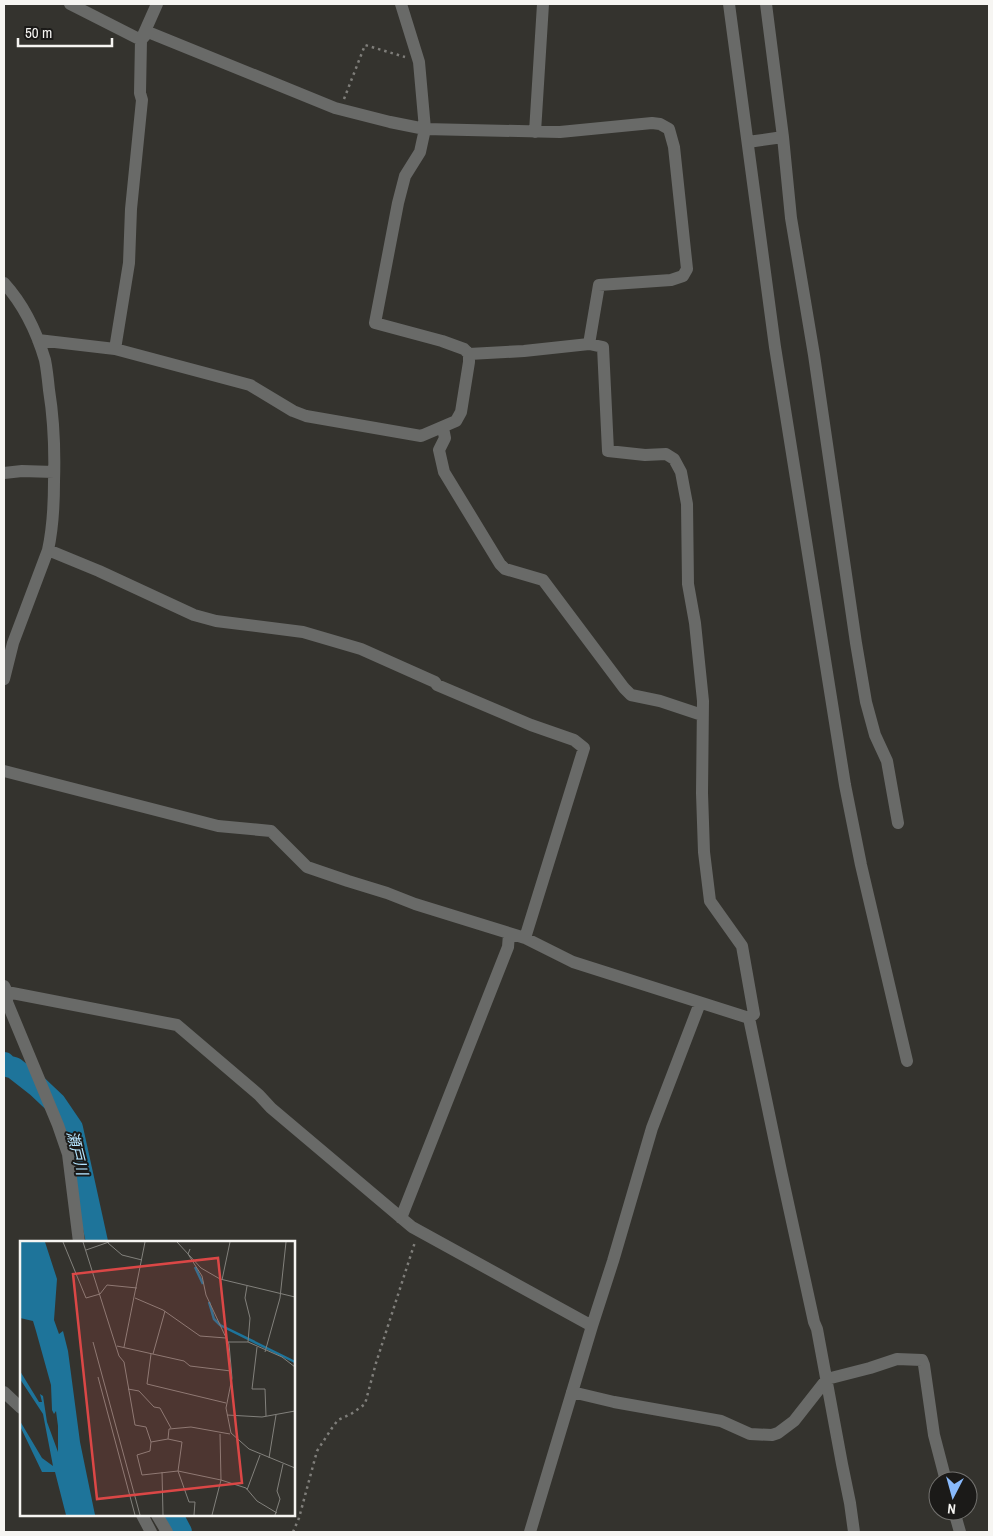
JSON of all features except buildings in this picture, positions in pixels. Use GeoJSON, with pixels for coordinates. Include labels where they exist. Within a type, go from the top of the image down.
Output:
{"type":"FeatureCollection","features":[{"type":"Feature","properties":{"kind":"street"},"geometry":{"type":"LineString","coordinates":[[70,4],[141,40]]}},
{"type":"Feature","properties":{"kind":"street"},"geometry":{"type":"LineString","coordinates":[[115,349],[129,262],[131,210],[142,100],[140,93],[141,40],[157,4]]}},
{"type":"Feature","properties":{"kind":"street"},"geometry":{"type":"LineString","coordinates":[[38,340],[115,349],[250,385],[292,411],[306,416],[421,436],[456,421],[462,412],[469,354],[464,348],[375,323],[398,203],[405,176],[420,152],[424,128],[419,62],[401,4]]}},
{"type":"Feature","properties":{"kind":"street"},"geometry":{"type":"LineString","coordinates":[[534,132],[543,4]]}},
{"type":"Feature","properties":{"kind":"street"},"geometry":{"type":"LineString","coordinates":[[730,4],[775,347],[846,785],[861,865],[907,1061]]}},
{"type":"Feature","properties":{"kind":"street"},"geometry":{"type":"LineString","coordinates":[[766,4],[791,218],[814,355],[856,643],[866,702],[875,735],[887,761],[898,823]]}},
{"type":"Feature","properties":{"kind":"street"},"geometry":{"type":"LineString","coordinates":[[141,40],[148,32],[339,109],[390,122],[424,128],[560,132],[652,123],[660,124],[669,129],[674,148],[687,269],[683,276],[672,280],[600,285],[589,344]]}},
{"type":"Feature","properties":{"kind":"street"},"geometry":{"type":"LineString","coordinates":[[748,142],[783,137]]}},
{"type":"Feature","properties":{"kind":"street"},"geometry":{"type":"LineString","coordinates":[[4,283],[21,307],[38,340],[46,362],[53,418],[54,472],[53,522],[48,550],[13,643],[4,679]]}},
{"type":"Feature","properties":{"kind":"street"},"geometry":{"type":"LineString","coordinates":[[469,354],[524,352],[589,344],[604,346],[608,452],[645,455],[666,454],[674,460],[681,472],[687,504],[688,584],[695,623],[702,701],[704,852],[710,901],[742,946],[754,1014],[749,1018]]}},
{"type":"Feature","properties":{"kind":"street"},"geometry":{"type":"LineString","coordinates":[[443,428],[445,438],[439,450],[444,472],[500,564],[505,568],[543,580],[631,695],[660,701],[702,715]]}},
{"type":"Feature","properties":{"kind":"street"},"geometry":{"type":"LineString","coordinates":[[4,473],[54,472]]}},
{"type":"Feature","properties":{"kind":"street"},"geometry":{"type":"LineString","coordinates":[[48,550],[98,570],[194,614],[216,621],[303,632],[360,650],[531,725],[574,740],[584,748],[525,938]]}},
{"type":"Feature","properties":{"kind":"street"},"geometry":{"type":"LineString","coordinates":[[4,771],[218,826],[271,831],[307,867],[415,904],[525,938],[573,962],[749,1018]]}},
{"type":"Feature","properties":{"kind":"street"},"geometry":{"type":"LineString","coordinates":[[401,1218],[508,947],[509,934]]}},
{"type":"Feature","properties":{"kind":"street"},"geometry":{"type":"LineString","coordinates":[[79,1241],[68,1154],[58,1125],[7,1002],[5,989],[177,1025],[259,1095],[271,1108],[401,1218],[418,1230],[592,1326]]}},
{"type":"Feature","properties":{"kind":"street"},"geometry":{"type":"LineString","coordinates":[[530,1532],[652,1128],[700,1003]]}},
{"type":"Feature","properties":{"kind":"street"},"geometry":{"type":"LineString","coordinates":[[749,1018],[814,1322],[817,1328],[854,1532]]}},
{"type":"Feature","properties":{"kind":"street"},"geometry":{"type":"LineString","coordinates":[[572,1392],[614,1402],[721,1421],[750,1434],[772,1435],[778,1433],[794,1421],[827,1379],[897,1359],[922,1360],[934,1435],[943,1471]]}},
{"type":"Feature","properties":{"kind":"street"},"geometry":{"type":"LineString","coordinates":[[4,1392],[20,1407]]}},
{"type":"Feature","properties":{"kind":"street"},"geometry":{"type":"LineString","coordinates":[[143,1516],[151,1532]]}},
{"type":"Feature","properties":{"kind":"street"},"geometry":{"type":"LineString","coordinates":[[158,1516],[166,1532]]}},
{"type":"Feature","properties":{"kind":"path"},"geometry":{"type":"LineString","coordinates":[[339,109],[365,45],[419,62]]}},
{"type":"Feature","properties":{"kind":"path"},"geometry":{"type":"LineString","coordinates":[[293,1532],[299,1518],[318,1451],[338,1420],[351,1414],[364,1404],[418,1230]]}},
{"type":"Feature","properties":{"kind":"waterway","name":"瀬戸川"},"geometry":{"type":"LineString","coordinates":[[4,1063],[14,1068],[37,1086],[55,1103],[72,1128],[97,1241]]}},
{"type":"Feature","properties":{"kind":"waterway","name":"瀬戸川"},"geometry":{"type":"LineString","coordinates":[[173,1516],[181,1532]]}}]}
